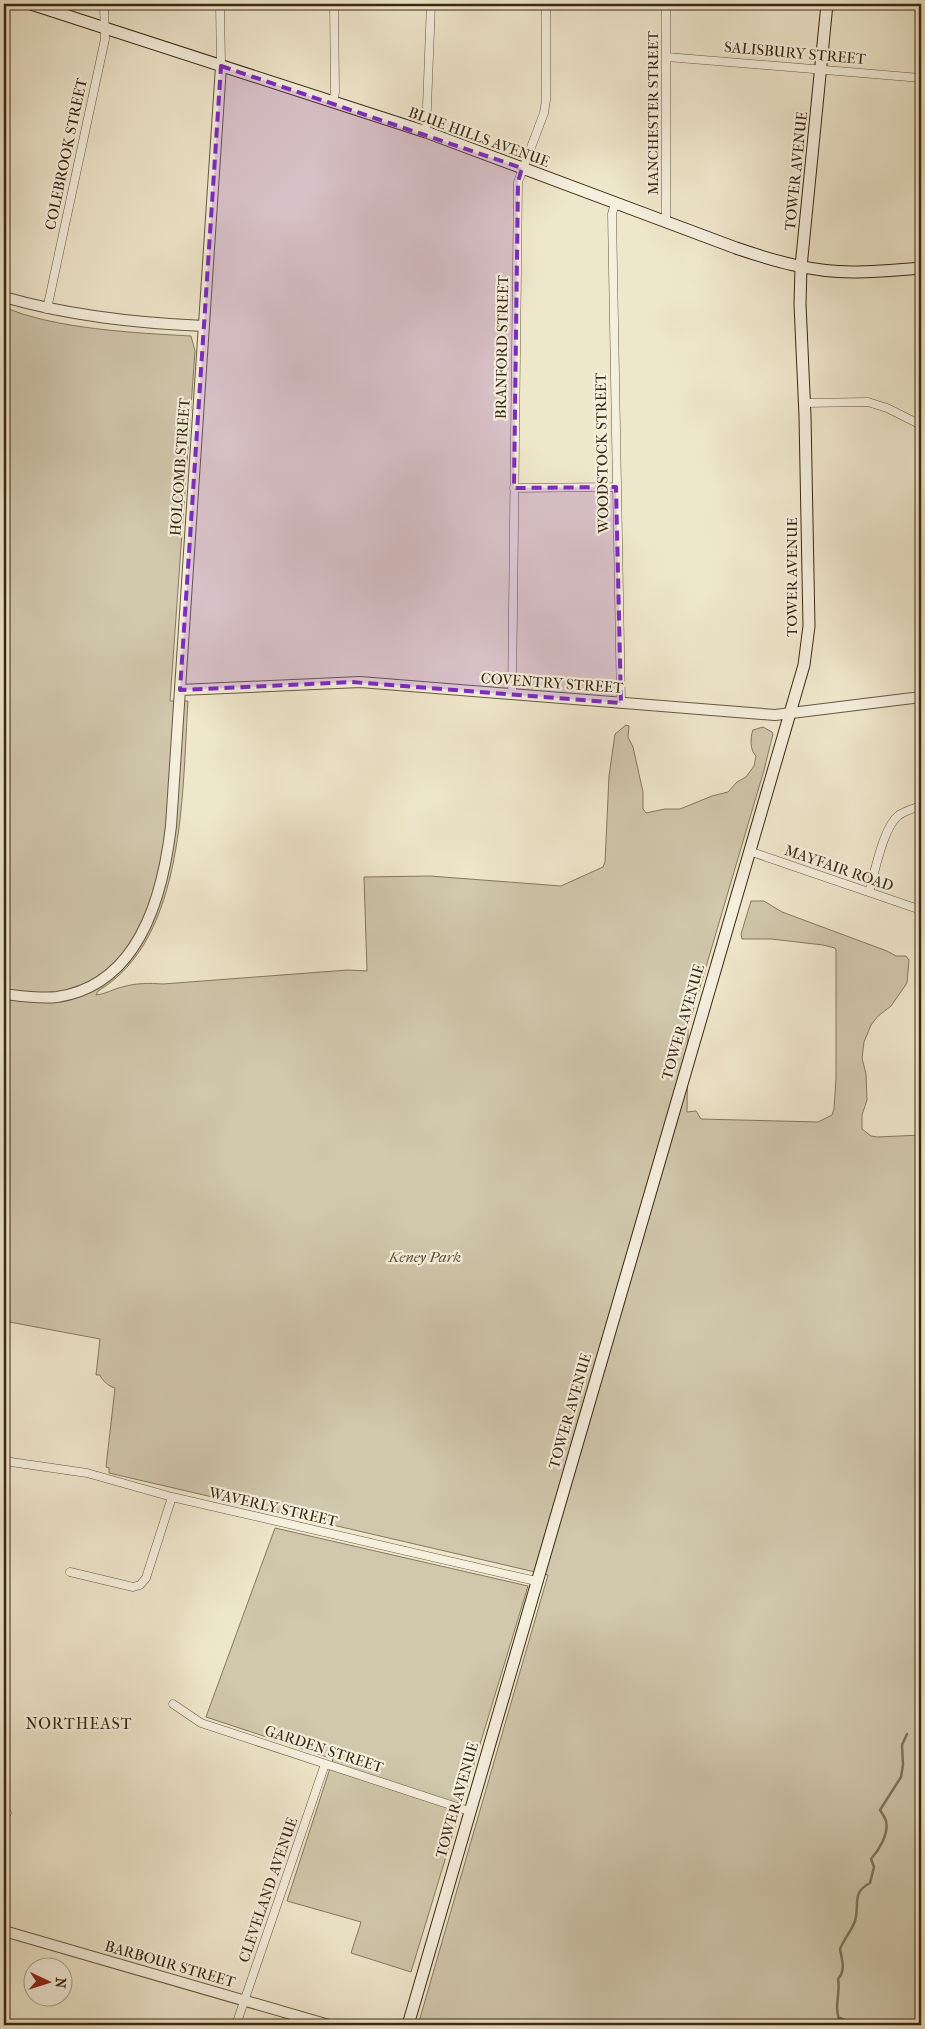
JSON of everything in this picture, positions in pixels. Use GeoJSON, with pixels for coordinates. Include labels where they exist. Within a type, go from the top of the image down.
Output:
{"type":"FeatureCollection","features":[{"type":"Feature","properties":{"kind":"main road","name":"BLUE HILLS AVENUE"},"geometry":{"type":"LineString","coordinates":[[30,4],[426,132],[744,251],[801,267],[853,272],[921,268]]}},
{"type":"Feature","properties":{"kind":"main road","name":"TOWER AVENUE"},"geometry":{"type":"LineString","coordinates":[[408,2025],[804,666],[809,626],[800,304],[801,267],[828,4]]}},
{"type":"Feature","properties":{"kind":"street","name":"COLEBROOK STREET"},"geometry":{"type":"LineString","coordinates":[[47,309],[105,39],[104,4]]}},
{"type":"Feature","properties":{"kind":"street","name":"HOLCOMB STREET"},"geometry":{"type":"LineString","coordinates":[[4,994],[39,997],[57,996],[77,992],[92,986],[106,977],[126,958],[144,929],[157,895],[169,844],[221,66],[220,4]]}},
{"type":"Feature","properties":{"kind":"street"},"geometry":{"type":"LineString","coordinates":[[333,103],[335,92],[334,4]]}},
{"type":"Feature","properties":{"kind":"street"},"geometry":{"type":"LineString","coordinates":[[426,132],[430,4]]}},
{"type":"Feature","properties":{"kind":"street","name":"BRANFORD STREET"},"geometry":{"type":"LineString","coordinates":[[512,695],[518,182],[544,113],[546,100],[546,4]]}},
{"type":"Feature","properties":{"kind":"street","name":"MANCHESTER STREET"},"geometry":{"type":"LineString","coordinates":[[666,4],[666,222]]}},
{"type":"Feature","properties":{"kind":"street","name":"SALISBURY STREET"},"geometry":{"type":"LineString","coordinates":[[666,56],[921,78]]}},
{"type":"Feature","properties":{"kind":"street","name":"WOODSTOCK STREET"},"geometry":{"type":"LineString","coordinates":[[614,203],[612,214],[621,703]]}},
{"type":"Feature","properties":{"kind":"street"},"geometry":{"type":"LineString","coordinates":[[4,297],[47,309],[123,321],[204,326]]}},
{"type":"Feature","properties":{"kind":"street"},"geometry":{"type":"LineString","coordinates":[[804,403],[868,402],[887,408],[921,426]]}},
{"type":"Feature","properties":{"kind":"street"},"geometry":{"type":"LineString","coordinates":[[514,488],[616,487]]}},
{"type":"Feature","properties":{"kind":"street","name":"COVENTRY STREET"},"geometry":{"type":"LineString","coordinates":[[180,690],[346,682],[765,715],[791,714],[921,697]]}},
{"type":"Feature","properties":{"kind":"street"},"geometry":{"type":"LineString","coordinates":[[869,892],[893,822],[903,813],[921,806]]}},
{"type":"Feature","properties":{"kind":"street","name":"MAYFAIR ROAD"},"geometry":{"type":"LineString","coordinates":[[749,851],[921,910]]}},
{"type":"Feature","properties":{"kind":"street","name":"WAVERLY STREET"},"geometry":{"type":"LineString","coordinates":[[4,1461],[87,1473],[172,1497],[536,1581]]}},
{"type":"Feature","properties":{"kind":"street"},"geometry":{"type":"LineString","coordinates":[[70,1572],[133,1587],[140,1585],[146,1578],[172,1497]]}},
{"type":"Feature","properties":{"kind":"street","name":"GARDEN STREET"},"geometry":{"type":"LineString","coordinates":[[174,1704],[201,1723],[469,1812]]}},
{"type":"Feature","properties":{"kind":"street","name":"CLEVELAND AVENUE"},"geometry":{"type":"LineString","coordinates":[[236,2025],[325,1764]]}},
{"type":"Feature","properties":{"kind":"street","name":"BARBOUR STREET"},"geometry":{"type":"LineString","coordinates":[[4,1931],[329,2025]]}},
{"type":"Feature","properties":{"kind":"highlighted area"},"geometry":{"type":"Polygon","coordinates":[[[221,66],[522,168],[518,182],[514,488],[616,487],[621,703],[351,682],[180,690],[221,66]]]}},
{"type":"Feature","properties":{"kind":"green space","name":"Keney Park"},"geometry":{"type":"Polygon","coordinates":[[[4,307],[47,320],[96,329],[191,336],[195,351],[170,701],[188,701],[184,777],[174,860],[164,900],[148,936],[127,967],[98,991],[96,995],[122,987],[148,983],[163,984],[348,970],[367,971],[364,877],[430,876],[561,886],[603,867],[605,862],[609,776],[615,734],[626,725],[629,726],[628,737],[633,747],[643,792],[643,809],[646,813],[665,809],[680,809],[712,796],[728,792],[737,782],[746,777],[754,766],[756,756],[751,744],[753,730],[763,727],[773,734],[688,1028],[687,1112],[696,1111],[701,1119],[818,1122],[832,1115],[834,1109],[836,1078],[836,950],[835,948],[823,945],[771,939],[742,939],[741,934],[751,901],[764,901],[782,912],[896,956],[906,956],[909,960],[907,983],[891,1006],[878,1016],[871,1025],[864,1042],[862,1058],[866,1074],[867,1100],[862,1115],[862,1129],[871,1136],[877,1137],[921,1135],[921,2025],[418,2025],[548,1575],[109,1473],[109,1468],[106,1467],[115,1388],[106,1383],[100,1375],[96,1375],[100,1339],[4,1321],[4,307]]]}},
{"type":"Feature","properties":{"kind":"green space"},"geometry":{"type":"Polygon","coordinates":[[[275,1528],[528,1586],[411,1972],[351,1953],[361,1922],[287,1901],[333,1759],[206,1717],[275,1528]]]}},
{"type":"Feature","properties":{"kind":"waterway"},"geometry":{"type":"LineString","coordinates":[[839,2025],[837,2010],[838,1979],[843,1965],[840,1949],[855,1921],[858,1895],[870,1883],[874,1867],[871,1859],[885,1836],[887,1826],[880,1810],[901,1777],[903,1765],[902,1745],[907,1734]]}},
{"type":"Feature","properties":{"kind":"waterway"},"geometry":{"type":"LineString","coordinates":[[840,2018],[856,2025]]}},
{"type":"Feature","properties":{"kind":"waterway"},"geometry":{"type":"LineString","coordinates":[[889,2025],[899,2021],[921,2023]]}},
{"type":"Feature","properties":{"kind":"district","name":"NORTHEAST"},"geometry":{"type":"Point","coordinates":[79,1723]}}]}
